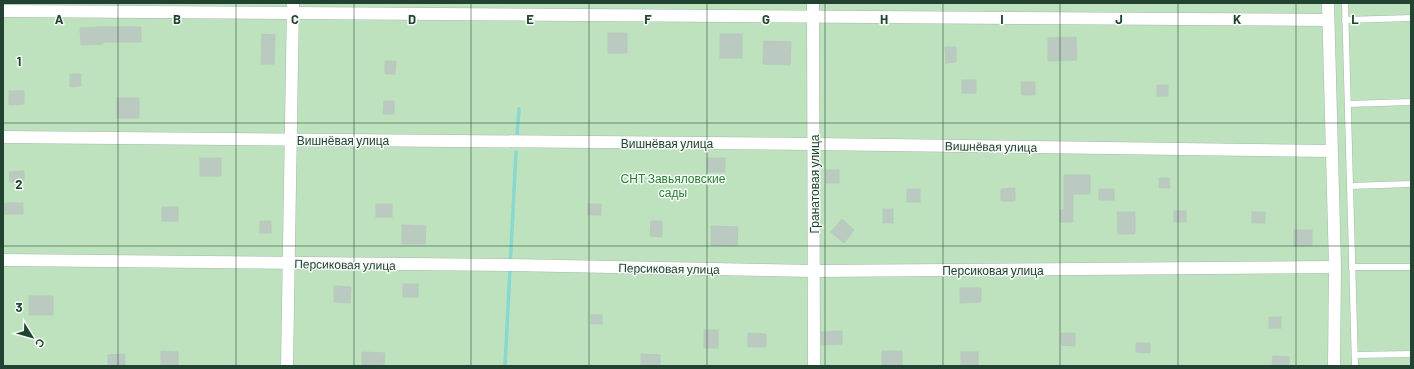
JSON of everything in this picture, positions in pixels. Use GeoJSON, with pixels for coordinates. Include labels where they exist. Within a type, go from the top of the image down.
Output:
{"type":"FeatureCollection","features":[{"type":"Feature","properties":{"kind":"street","name":"Гранатовая улица"},"geometry":{"type":"LineString","coordinates":[[813,3],[814,366]]}},
{"type":"Feature","properties":{"kind":"street"},"geometry":{"type":"LineString","coordinates":[[1328,3],[1335,267],[1334,366]]}},
{"type":"Feature","properties":{"kind":"street"},"geometry":{"type":"LineString","coordinates":[[287,366],[293,8]]}},
{"type":"Feature","properties":{"kind":"street"},"geometry":{"type":"LineString","coordinates":[[3,11],[293,8],[813,17],[1328,20]]}},
{"type":"Feature","properties":{"kind":"street","name":"Вишнёвая улица"},"geometry":{"type":"LineString","coordinates":[[3,137],[814,144],[1331,151]]}},
{"type":"Feature","properties":{"kind":"street","name":"Персиковая улица"},"geometry":{"type":"LineString","coordinates":[[3,260],[511,265],[814,271],[1335,267]]}},
{"type":"Feature","properties":{"kind":"lane"},"geometry":{"type":"LineString","coordinates":[[1345,3],[1355,366]]}},
{"type":"Feature","properties":{"kind":"lane"},"geometry":{"type":"LineString","coordinates":[[1345,20],[1411,18]]}},
{"type":"Feature","properties":{"kind":"lane"},"geometry":{"type":"LineString","coordinates":[[1348,104],[1411,102]]}},
{"type":"Feature","properties":{"kind":"lane"},"geometry":{"type":"LineString","coordinates":[[1350,186],[1411,184]]}},
{"type":"Feature","properties":{"kind":"lane"},"geometry":{"type":"LineString","coordinates":[[1352,267],[1411,267]]}},
{"type":"Feature","properties":{"kind":"lane"},"geometry":{"type":"LineString","coordinates":[[1355,355],[1411,354]]}},
{"type":"Feature","properties":{"kind":"green space","name":"СНТ Завьяловские сады"},"geometry":{"type":"Polygon","coordinates":[[[3,3],[1411,3],[1411,366],[3,366],[3,3]]]}},
{"type":"Feature","properties":{"kind":"building"},"geometry":{"type":"Polygon","coordinates":[[[141,27],[141,42],[103,42],[103,44],[81,45],[80,28],[141,27]]]}},
{"type":"Feature","properties":{"kind":"building"},"geometry":{"type":"Polygon","coordinates":[[[608,33],[627,33],[627,53],[608,53],[608,33]]]}},
{"type":"Feature","properties":{"kind":"building"},"geometry":{"type":"Polygon","coordinates":[[[262,34],[275,35],[274,64],[261,64],[262,34]]]}},
{"type":"Feature","properties":{"kind":"building"},"geometry":{"type":"Polygon","coordinates":[[[720,34],[742,34],[742,58],[720,58],[720,34]]]}},
{"type":"Feature","properties":{"kind":"building"},"geometry":{"type":"Polygon","coordinates":[[[1076,37],[1077,60],[1048,61],[1048,38],[1076,37]]]}},
{"type":"Feature","properties":{"kind":"building"},"geometry":{"type":"Polygon","coordinates":[[[764,41],[791,42],[790,65],[763,64],[764,41]]]}},
{"type":"Feature","properties":{"kind":"building"},"geometry":{"type":"Polygon","coordinates":[[[945,47],[956,47],[956,62],[946,63],[945,47]]]}},
{"type":"Feature","properties":{"kind":"building"},"geometry":{"type":"Polygon","coordinates":[[[385,61],[396,61],[395,74],[385,74],[385,61]]]}},
{"type":"Feature","properties":{"kind":"building"},"geometry":{"type":"Polygon","coordinates":[[[70,74],[81,74],[81,86],[70,87],[70,74]]]}},
{"type":"Feature","properties":{"kind":"building"},"geometry":{"type":"Polygon","coordinates":[[[962,80],[976,80],[976,93],[962,93],[962,80]]]}},
{"type":"Feature","properties":{"kind":"building"},"geometry":{"type":"Polygon","coordinates":[[[1021,82],[1035,82],[1035,95],[1022,95],[1021,82]]]}},
{"type":"Feature","properties":{"kind":"building"},"geometry":{"type":"Polygon","coordinates":[[[1157,85],[1168,85],[1168,96],[1157,96],[1157,85]]]}},
{"type":"Feature","properties":{"kind":"building"},"geometry":{"type":"Polygon","coordinates":[[[9,91],[24,91],[24,104],[9,105],[9,91]]]}},
{"type":"Feature","properties":{"kind":"building"},"geometry":{"type":"Polygon","coordinates":[[[117,98],[139,98],[139,118],[117,118],[117,98]]]}},
{"type":"Feature","properties":{"kind":"building"},"geometry":{"type":"Polygon","coordinates":[[[384,101],[394,101],[394,114],[383,114],[384,101]]]}},
{"type":"Feature","properties":{"kind":"building"},"geometry":{"type":"Polygon","coordinates":[[[200,158],[221,158],[221,176],[200,176],[200,158]]]}},
{"type":"Feature","properties":{"kind":"building"},"geometry":{"type":"Polygon","coordinates":[[[707,158],[725,158],[725,172],[707,172],[707,158]]]}},
{"type":"Feature","properties":{"kind":"building"},"geometry":{"type":"Polygon","coordinates":[[[826,170],[839,170],[839,183],[826,183],[826,170]]]}},
{"type":"Feature","properties":{"kind":"building"},"geometry":{"type":"Polygon","coordinates":[[[24,171],[24,181],[10,182],[9,172],[24,171]]]}},
{"type":"Feature","properties":{"kind":"building"},"geometry":{"type":"Polygon","coordinates":[[[1064,175],[1090,175],[1090,194],[1073,194],[1073,222],[1060,222],[1060,210],[1064,210],[1064,175]]]}},
{"type":"Feature","properties":{"kind":"building"},"geometry":{"type":"Polygon","coordinates":[[[1159,178],[1169,178],[1170,188],[1159,188],[1159,178]]]}},
{"type":"Feature","properties":{"kind":"building"},"geometry":{"type":"Polygon","coordinates":[[[1015,188],[1015,201],[1001,201],[1001,189],[1015,188]]]}},
{"type":"Feature","properties":{"kind":"building"},"geometry":{"type":"Polygon","coordinates":[[[907,189],[920,189],[920,202],[907,202],[907,189]]]}},
{"type":"Feature","properties":{"kind":"building"},"geometry":{"type":"Polygon","coordinates":[[[1099,189],[1114,189],[1114,200],[1099,200],[1099,189]]]}},
{"type":"Feature","properties":{"kind":"building"},"geometry":{"type":"Polygon","coordinates":[[[3,203],[23,203],[23,214],[4,214],[3,203]]]}},
{"type":"Feature","properties":{"kind":"building"},"geometry":{"type":"Polygon","coordinates":[[[376,204],[392,204],[392,217],[376,217],[376,204]]]}},
{"type":"Feature","properties":{"kind":"building"},"geometry":{"type":"Polygon","coordinates":[[[588,204],[601,204],[601,215],[588,215],[588,204]]]}},
{"type":"Feature","properties":{"kind":"building"},"geometry":{"type":"Polygon","coordinates":[[[162,207],[178,207],[178,221],[162,221],[162,207]]]}},
{"type":"Feature","properties":{"kind":"building"},"geometry":{"type":"Polygon","coordinates":[[[883,209],[893,209],[893,223],[883,223],[883,209]]]}},
{"type":"Feature","properties":{"kind":"building"},"geometry":{"type":"Polygon","coordinates":[[[1174,211],[1186,211],[1186,222],[1174,222],[1174,211]]]}},
{"type":"Feature","properties":{"kind":"building"},"geometry":{"type":"Polygon","coordinates":[[[1117,212],[1135,212],[1135,234],[1118,234],[1117,212]]]}},
{"type":"Feature","properties":{"kind":"building"},"geometry":{"type":"Polygon","coordinates":[[[1252,212],[1265,212],[1265,223],[1252,223],[1252,212]]]}},
{"type":"Feature","properties":{"kind":"building"},"geometry":{"type":"Polygon","coordinates":[[[842,219],[854,230],[844,243],[831,232],[842,219]]]}},
{"type":"Feature","properties":{"kind":"building"},"geometry":{"type":"Polygon","coordinates":[[[260,221],[271,221],[271,233],[260,233],[260,221]]]}},
{"type":"Feature","properties":{"kind":"building"},"geometry":{"type":"Polygon","coordinates":[[[651,221],[662,221],[662,237],[650,236],[651,221]]]}},
{"type":"Feature","properties":{"kind":"building"},"geometry":{"type":"Polygon","coordinates":[[[402,225],[426,226],[425,244],[402,244],[402,225]]]}},
{"type":"Feature","properties":{"kind":"building"},"geometry":{"type":"Polygon","coordinates":[[[711,226],[738,227],[737,246],[711,245],[711,226]]]}},
{"type":"Feature","properties":{"kind":"building"},"geometry":{"type":"Polygon","coordinates":[[[1294,230],[1312,230],[1312,246],[1294,246],[1294,230]]]}},
{"type":"Feature","properties":{"kind":"building"},"geometry":{"type":"Polygon","coordinates":[[[403,284],[418,284],[418,297],[403,297],[403,284]]]}},
{"type":"Feature","properties":{"kind":"building"},"geometry":{"type":"Polygon","coordinates":[[[334,286],[351,287],[350,303],[334,302],[334,286]]]}},
{"type":"Feature","properties":{"kind":"building"},"geometry":{"type":"Polygon","coordinates":[[[960,288],[981,288],[981,302],[960,303],[960,288]]]}},
{"type":"Feature","properties":{"kind":"building"},"geometry":{"type":"Polygon","coordinates":[[[29,296],[53,296],[53,315],[29,315],[29,296]]]}},
{"type":"Feature","properties":{"kind":"building"},"geometry":{"type":"Polygon","coordinates":[[[591,315],[602,315],[602,324],[591,324],[591,315]]]}},
{"type":"Feature","properties":{"kind":"building"},"geometry":{"type":"Polygon","coordinates":[[[1269,317],[1281,317],[1281,328],[1269,328],[1269,317]]]}},
{"type":"Feature","properties":{"kind":"building"},"geometry":{"type":"Polygon","coordinates":[[[704,330],[718,330],[718,348],[704,348],[704,330]]]}},
{"type":"Feature","properties":{"kind":"building"},"geometry":{"type":"Polygon","coordinates":[[[842,331],[842,344],[821,345],[821,332],[842,331]]]}},
{"type":"Feature","properties":{"kind":"building"},"geometry":{"type":"Polygon","coordinates":[[[748,333],[766,334],[766,347],[748,347],[748,333]]]}},
{"type":"Feature","properties":{"kind":"building"},"geometry":{"type":"Polygon","coordinates":[[[1061,333],[1075,333],[1075,346],[1061,345],[1061,333]]]}},
{"type":"Feature","properties":{"kind":"building"},"geometry":{"type":"Polygon","coordinates":[[[1136,343],[1150,343],[1150,353],[1136,352],[1136,343]]]}},
{"type":"Feature","properties":{"kind":"building"},"geometry":{"type":"Polygon","coordinates":[[[161,351],[178,352],[178,366],[161,366],[161,351]]]}},
{"type":"Feature","properties":{"kind":"building"},"geometry":{"type":"Polygon","coordinates":[[[882,351],[902,351],[902,366],[882,366],[882,351]]]}},
{"type":"Feature","properties":{"kind":"building"},"geometry":{"type":"Polygon","coordinates":[[[362,352],[385,353],[384,366],[362,366],[362,352]]]}},
{"type":"Feature","properties":{"kind":"building"},"geometry":{"type":"Polygon","coordinates":[[[961,352],[978,352],[978,366],[961,366],[961,352]]]}},
{"type":"Feature","properties":{"kind":"building"},"geometry":{"type":"Polygon","coordinates":[[[125,354],[125,366],[108,366],[108,355],[125,354]]]}},
{"type":"Feature","properties":{"kind":"building"},"geometry":{"type":"Polygon","coordinates":[[[641,354],[660,355],[660,366],[641,366],[641,354]]]}},
{"type":"Feature","properties":{"kind":"building"},"geometry":{"type":"Polygon","coordinates":[[[1273,356],[1289,357],[1289,366],[1272,366],[1273,356]]]}},
{"type":"Feature","properties":{"kind":"waterway"},"geometry":{"type":"LineString","coordinates":[[517,134],[519,109]]}},
{"type":"Feature","properties":{"kind":"waterway"},"geometry":{"type":"LineString","coordinates":[[505,366],[516,152]]}}]}
